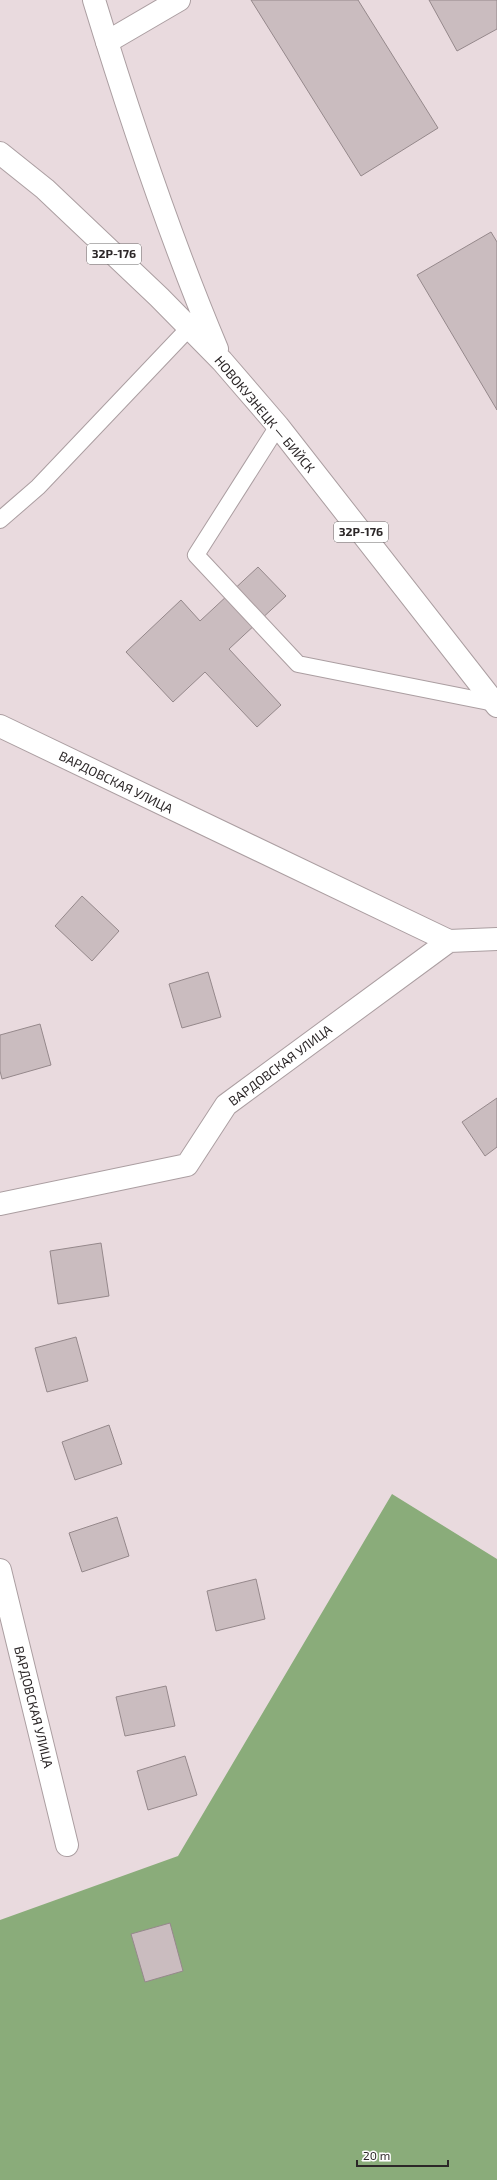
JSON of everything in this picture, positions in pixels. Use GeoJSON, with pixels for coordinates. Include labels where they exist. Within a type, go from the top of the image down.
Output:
{"type":"FeatureCollection","features":[{"type":"Feature","properties":{"kind":"street"},"geometry":{"type":"LineString","coordinates":[[94,0],[106,42],[158,200],[188,280],[222,361]]}},
{"type":"Feature","properties":{"kind":"street"},"geometry":{"type":"LineString","coordinates":[[106,42],[179,0]]}},
{"type":"Feature","properties":{"kind":"street","name":"НОВОКУЗНЕЦК — БИЙСК"},"geometry":{"type":"LineString","coordinates":[[0,153],[45,189],[190,328],[222,361],[278,426],[496,704]]}},
{"type":"Feature","properties":{"kind":"street","name":"ВАРДОВСКАЯ УЛИЦА"},"geometry":{"type":"LineString","coordinates":[[0,726],[449,941],[497,939]]}},
{"type":"Feature","properties":{"kind":"street","name":"ВАРДОВСКАЯ УЛИЦА"},"geometry":{"type":"LineString","coordinates":[[0,1204],[187,1165],[226,1105],[449,941]]}},
{"type":"Feature","properties":{"kind":"street","name":"ВАРДОВСКАЯ УЛИЦА"},"geometry":{"type":"LineString","coordinates":[[0,1570],[67,1845]]}},
{"type":"Feature","properties":{"kind":"lane"},"geometry":{"type":"LineString","coordinates":[[0,520],[38,487],[190,328]]}},
{"type":"Feature","properties":{"kind":"lane"},"geometry":{"type":"LineString","coordinates":[[278,426],[196,555],[298,664],[496,704]]}},
{"type":"Feature","properties":{"kind":"green space"},"geometry":{"type":"Polygon","coordinates":[[[392,1494],[497,1559],[497,2180],[0,2180],[0,1920],[178,1856],[392,1494]]]}},
{"type":"Feature","properties":{"kind":"building"},"geometry":{"type":"Polygon","coordinates":[[[251,0],[358,0],[438,128],[361,176],[251,0]]]}},
{"type":"Feature","properties":{"kind":"building"},"geometry":{"type":"Polygon","coordinates":[[[429,0],[497,0],[497,29],[457,51],[429,0]]]}},
{"type":"Feature","properties":{"kind":"building"},"geometry":{"type":"Polygon","coordinates":[[[491,232],[497,242],[497,410],[417,275],[491,232]]]}},
{"type":"Feature","properties":{"kind":"building"},"geometry":{"type":"Polygon","coordinates":[[[258,567],[286,596],[229,649],[281,705],[257,727],[205,672],[173,702],[126,652],[181,600],[200,621],[258,567]]]}},
{"type":"Feature","properties":{"kind":"building"},"geometry":{"type":"Polygon","coordinates":[[[82,896],[119,931],[92,961],[55,926],[82,896]]]}},
{"type":"Feature","properties":{"kind":"building"},"geometry":{"type":"Polygon","coordinates":[[[208,972],[221,1017],[182,1028],[169,984],[208,972]]]}},
{"type":"Feature","properties":{"kind":"building"},"geometry":{"type":"Polygon","coordinates":[[[40,1024],[51,1065],[2,1079],[0,1071],[0,1035],[40,1024]]]}},
{"type":"Feature","properties":{"kind":"building"},"geometry":{"type":"Polygon","coordinates":[[[497,1098],[497,1147],[485,1156],[462,1122],[497,1098]]]}},
{"type":"Feature","properties":{"kind":"building"},"geometry":{"type":"Polygon","coordinates":[[[101,1243],[109,1296],[58,1304],[50,1251],[101,1243]]]}},
{"type":"Feature","properties":{"kind":"building"},"geometry":{"type":"Polygon","coordinates":[[[76,1337],[88,1381],[47,1392],[35,1348],[76,1337]]]}},
{"type":"Feature","properties":{"kind":"building"},"geometry":{"type":"Polygon","coordinates":[[[109,1425],[122,1464],[75,1480],[62,1442],[109,1425]]]}},
{"type":"Feature","properties":{"kind":"building"},"geometry":{"type":"Polygon","coordinates":[[[117,1517],[129,1556],[82,1572],[69,1533],[117,1517]]]}},
{"type":"Feature","properties":{"kind":"building"},"geometry":{"type":"Polygon","coordinates":[[[256,1579],[265,1619],[216,1631],[207,1591],[256,1579]]]}},
{"type":"Feature","properties":{"kind":"building"},"geometry":{"type":"Polygon","coordinates":[[[166,1686],[175,1726],[125,1736],[116,1697],[166,1686]]]}},
{"type":"Feature","properties":{"kind":"building"},"geometry":{"type":"Polygon","coordinates":[[[185,1756],[197,1795],[148,1810],[137,1771],[185,1756]]]}},
{"type":"Feature","properties":{"kind":"building"},"geometry":{"type":"Polygon","coordinates":[[[170,1923],[183,1971],[145,1982],[131,1934],[170,1923]]]}}]}
